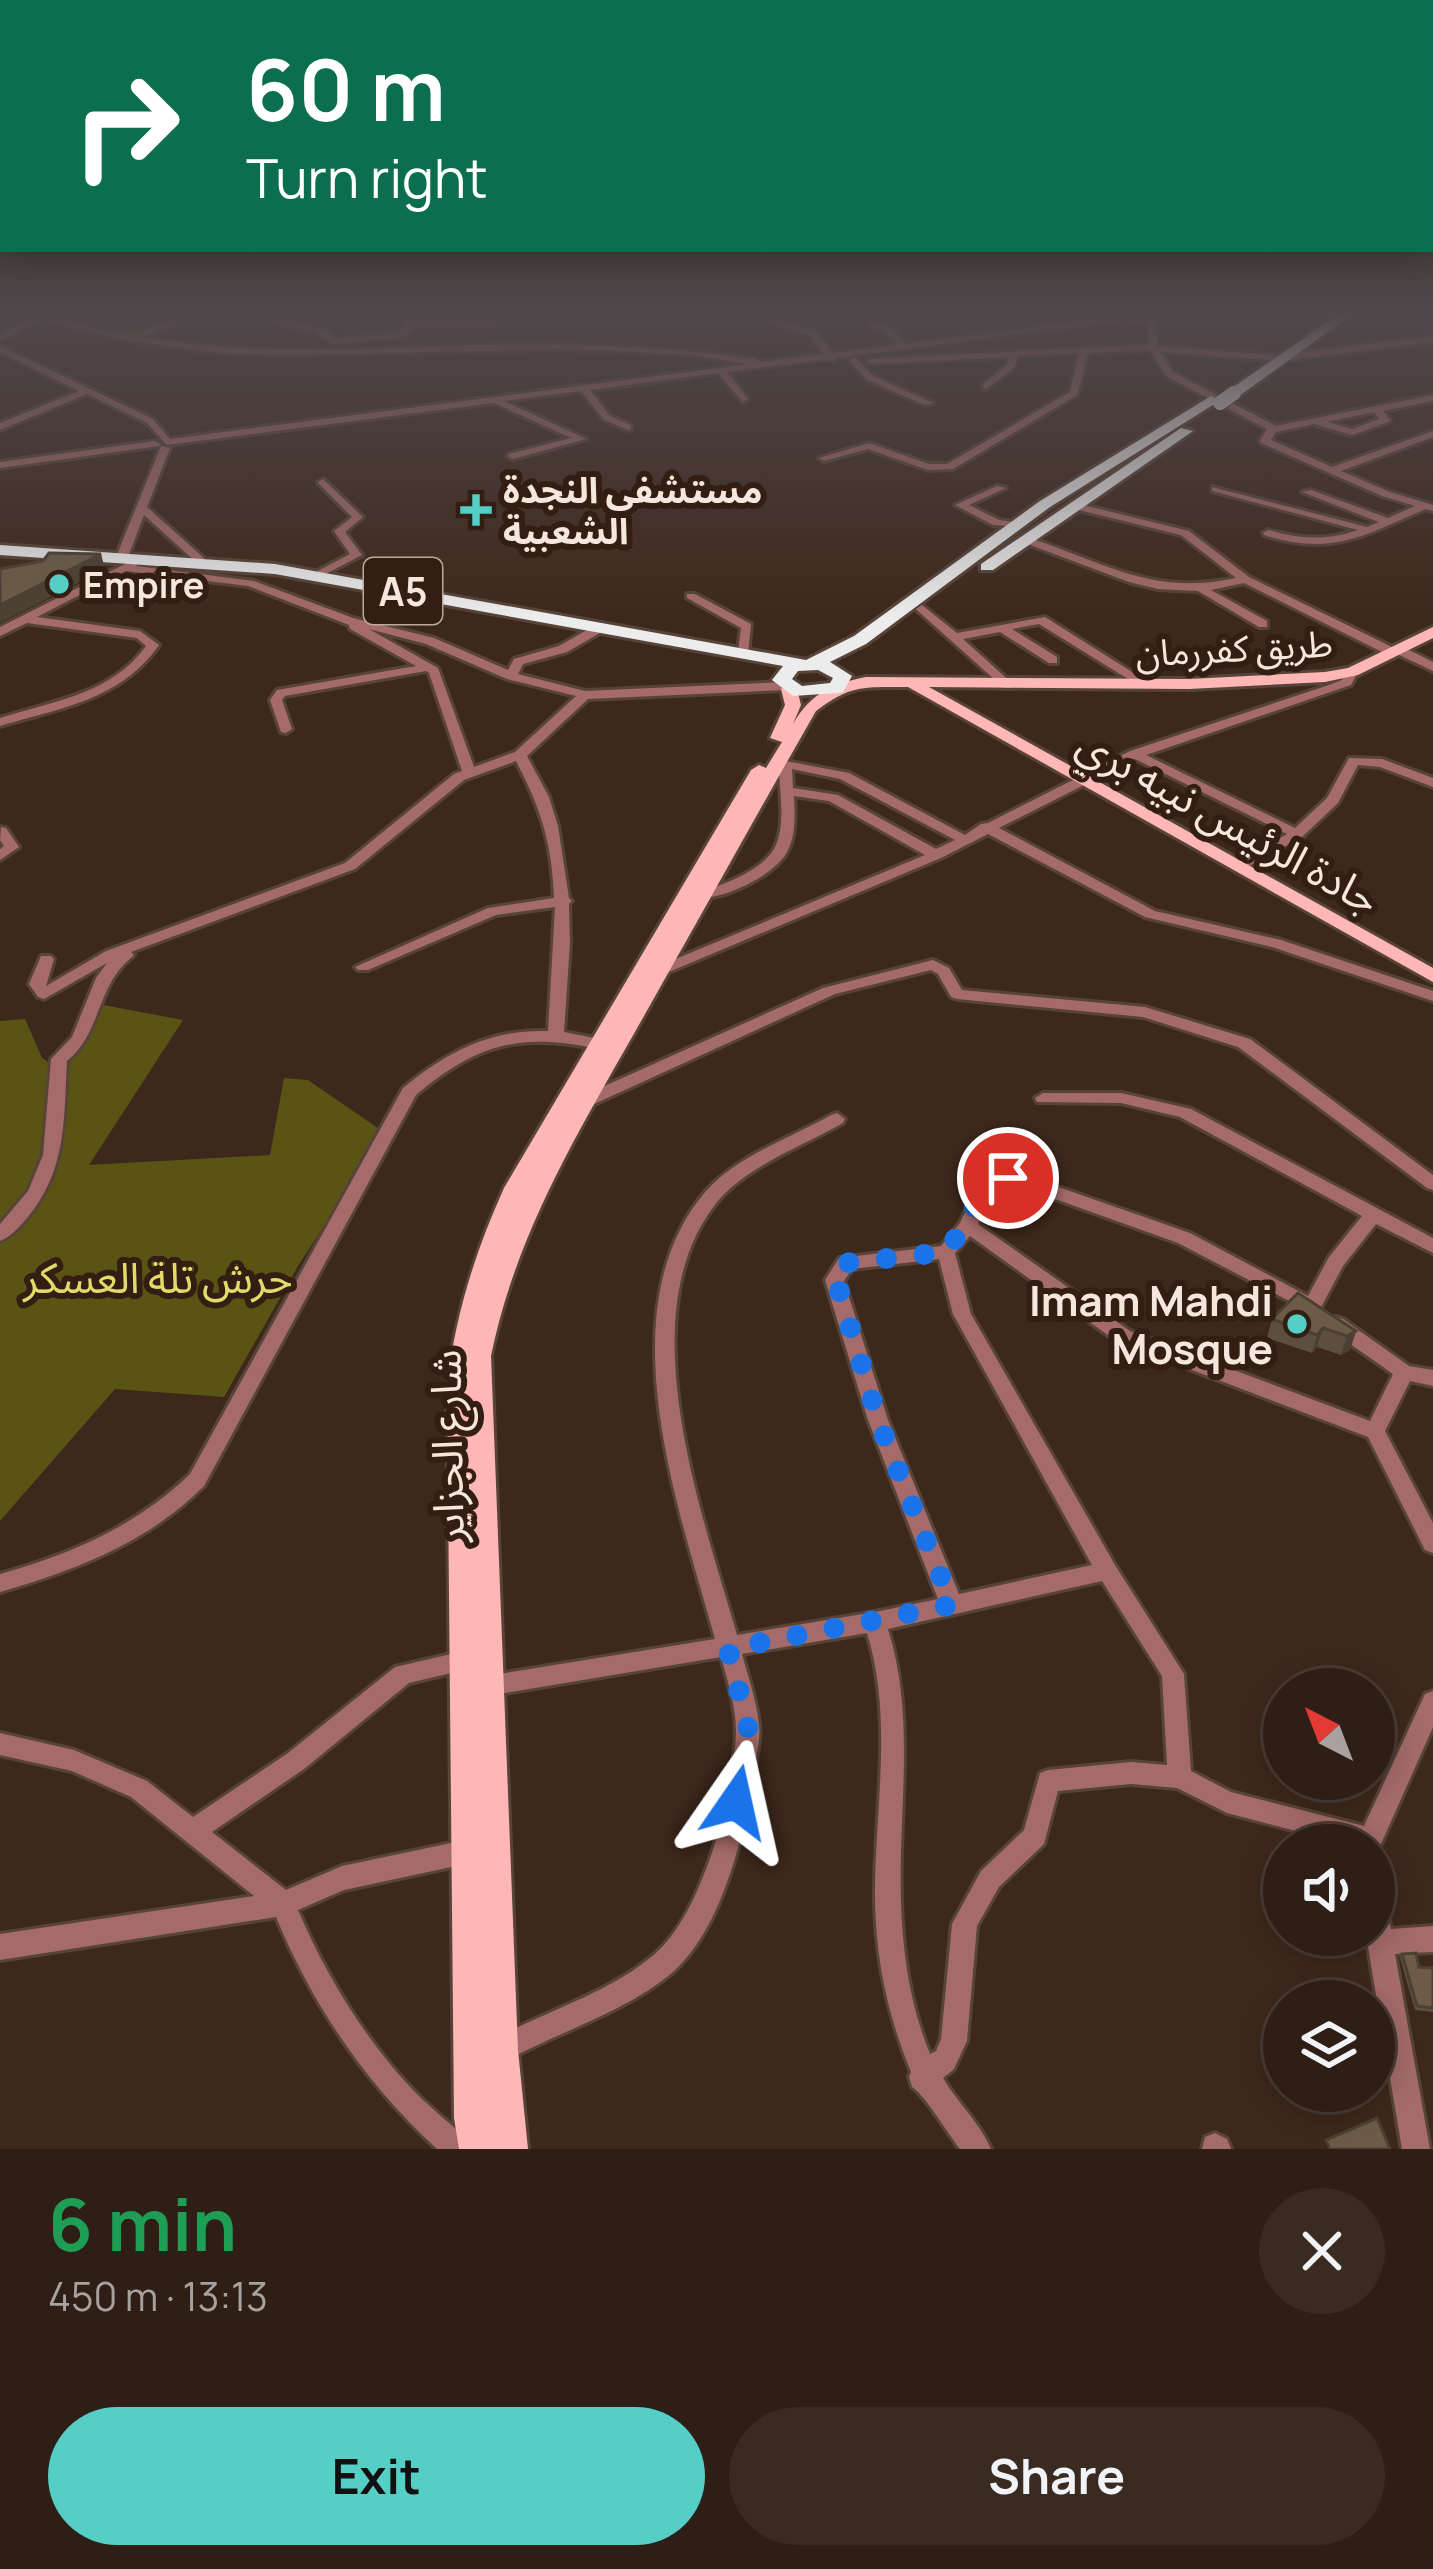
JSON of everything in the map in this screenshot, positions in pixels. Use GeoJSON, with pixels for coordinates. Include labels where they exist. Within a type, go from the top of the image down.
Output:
{"type":"FeatureCollection","features":[{"type":"Feature","properties":{"kind":"highway"},"geometry":{"type":"LineString","coordinates":[[785,683],[808,663],[860,640],[1074,484],[1189,416]]}},
{"type":"Feature","properties":{"kind":"highway"},"geometry":{"type":"LineString","coordinates":[[836,679],[922,609],[1029,542],[1198,416]]}},
{"type":"Feature","properties":{"kind":"highway"},"geometry":{"type":"LineString","coordinates":[[1093,472],[1097,478],[1119,479]]}},
{"type":"Feature","properties":{"kind":"highway"},"geometry":{"type":"LineString","coordinates":[[1074,484],[1100,492]]}},
{"type":"Feature","properties":{"kind":"highway","name":"A5"},"geometry":{"type":"LineString","coordinates":[[0,552],[296,577],[730,656],[785,683],[836,679]]}},
{"type":"Feature","properties":{"kind":"highway","name":"A5"},"geometry":{"type":"LineString","coordinates":[[0,552],[128,562],[200,561],[316,577],[808,663],[836,679]]}},
{"type":"Feature","properties":{"kind":"main road","name":"طريق كفررمان"},"geometry":{"type":"LineString","coordinates":[[1006,683],[1145,684],[1352,672],[1433,632]]}},
{"type":"Feature","properties":{"kind":"main road"},"geometry":{"type":"LineString","coordinates":[[836,679],[1006,683]]}},
{"type":"Feature","properties":{"kind":"main road","name":"شارع الجزاير"},"geometry":{"type":"LineString","coordinates":[[510,2149],[501,2050],[494,1685],[479,1356],[484,1322],[516,1227],[810,708],[836,679]]}},
{"type":"Feature","properties":{"kind":"main road"},"geometry":{"type":"LineString","coordinates":[[917,682],[957,693],[1006,683]]}},
{"type":"Feature","properties":{"kind":"main road"},"geometry":{"type":"LineString","coordinates":[[917,682],[990,727]]}},
{"type":"Feature","properties":{"kind":"main road","name":"شارع الجزاير"},"geometry":{"type":"LineString","coordinates":[[477,2149],[472,2118],[460,1386],[473,1289],[514,1188],[784,728],[793,705],[785,683]]}},
{"type":"Feature","properties":{"kind":"main road"},"geometry":{"type":"LineString","coordinates":[[957,693],[990,727]]}},
{"type":"Feature","properties":{"kind":"main road","name":"جادة الرئيس نبيه بري"},"geometry":{"type":"LineString","coordinates":[[990,727],[1433,976]]}},
{"type":"Feature","properties":{"kind":"street"},"geometry":{"type":"LineString","coordinates":[[128,562],[162,445],[149,421],[139,416]]}},
{"type":"Feature","properties":{"kind":"street"},"geometry":{"type":"LineString","coordinates":[[0,465],[380,416]]}},
{"type":"Feature","properties":{"kind":"street"},"geometry":{"type":"LineString","coordinates":[[513,456],[581,440],[531,416]]}},
{"type":"Feature","properties":{"kind":"street"},"geometry":{"type":"LineString","coordinates":[[607,416],[628,427]]}},
{"type":"Feature","properties":{"kind":"street"},"geometry":{"type":"LineString","coordinates":[[824,458],[869,446],[928,467],[955,466],[1038,416]]}},
{"type":"Feature","properties":{"kind":"street"},"geometry":{"type":"LineString","coordinates":[[1253,416],[1274,429]]}},
{"type":"Feature","properties":{"kind":"street"},"geometry":{"type":"LineString","coordinates":[[1342,416],[1274,429],[1264,440],[1386,494],[1429,507]]}},
{"type":"Feature","properties":{"kind":"street"},"geometry":{"type":"LineString","coordinates":[[1316,422],[1352,432],[1385,420],[1382,416]]}},
{"type":"Feature","properties":{"kind":"street"},"geometry":{"type":"LineString","coordinates":[[1336,469],[1433,435]]}},
{"type":"Feature","properties":{"kind":"street"},"geometry":{"type":"LineString","coordinates":[[316,577],[356,555],[339,531],[358,517],[323,482]]}},
{"type":"Feature","properties":{"kind":"street"},"geometry":{"type":"LineString","coordinates":[[1001,488],[960,505],[997,523],[1017,525]]}},
{"type":"Feature","properties":{"kind":"street"},"geometry":{"type":"LineString","coordinates":[[1216,489],[1364,528]]}},
{"type":"Feature","properties":{"kind":"street"},"geometry":{"type":"LineString","coordinates":[[1306,492],[1385,520]]}},
{"type":"Feature","properties":{"kind":"street"},"geometry":{"type":"LineString","coordinates":[[1079,507],[1177,529],[1220,555],[1244,579],[1433,667]]}},
{"type":"Feature","properties":{"kind":"street"},"geometry":{"type":"LineString","coordinates":[[1268,533],[1316,547],[1429,507]]}},
{"type":"Feature","properties":{"kind":"street"},"geometry":{"type":"LineString","coordinates":[[144,509],[200,561]]}},
{"type":"Feature","properties":{"kind":"street"},"geometry":{"type":"LineString","coordinates":[[1029,542],[1137,584],[1203,590],[1244,579]]}},
{"type":"Feature","properties":{"kind":"street"},"geometry":{"type":"LineString","coordinates":[[38,569],[59,558]]}},
{"type":"Feature","properties":{"kind":"street"},"geometry":{"type":"LineString","coordinates":[[0,632],[128,562],[250,583],[349,621],[429,667],[469,771]]}},
{"type":"Feature","properties":{"kind":"street"},"geometry":{"type":"LineString","coordinates":[[1203,590],[1263,624]]}},
{"type":"Feature","properties":{"kind":"street"},"geometry":{"type":"LineString","coordinates":[[691,596],[749,629],[744,651]]}},
{"type":"Feature","properties":{"kind":"street"},"geometry":{"type":"LineString","coordinates":[[922,609],[1006,683]]}},
{"type":"Feature","properties":{"kind":"street"},"geometry":{"type":"LineString","coordinates":[[0,722],[103,689],[130,673],[153,645],[133,634],[25,619]]}},
{"type":"Feature","properties":{"kind":"street"},"geometry":{"type":"LineString","coordinates":[[956,637],[1041,620],[1145,684]]}},
{"type":"Feature","properties":{"kind":"street"},"geometry":{"type":"LineString","coordinates":[[349,621],[411,634],[511,676],[585,695],[785,683]]}},
{"type":"Feature","properties":{"kind":"street"},"geometry":{"type":"LineString","coordinates":[[1002,628],[1053,660]]}},
{"type":"Feature","properties":{"kind":"street"},"geometry":{"type":"LineString","coordinates":[[511,676],[518,662],[559,651],[596,630]]}},
{"type":"Feature","properties":{"kind":"street"},"geometry":{"type":"LineString","coordinates":[[286,729],[276,700],[281,693],[429,667]]}},
{"type":"Feature","properties":{"kind":"street"},"geometry":{"type":"LineString","coordinates":[[658,971],[936,855],[1135,754],[1330,689],[1347,682],[1352,672]]}},
{"type":"Feature","properties":{"kind":"street"},"geometry":{"type":"LineString","coordinates":[[46,959],[37,984],[44,994],[98,961],[350,866],[469,771],[520,755],[585,695]]}},
{"type":"Feature","properties":{"kind":"street"},"geometry":{"type":"LineString","coordinates":[[1135,754],[1297,834]]}},
{"type":"Feature","properties":{"kind":"street"},"geometry":{"type":"LineString","coordinates":[[520,755],[543,801],[565,901],[567,934],[556,1033]]}},
{"type":"Feature","properties":{"kind":"street"},"geometry":{"type":"LineString","coordinates":[[1240,867],[1297,834],[1327,808],[1354,761],[1382,764],[1433,783]]}},
{"type":"Feature","properties":{"kind":"street"},"geometry":{"type":"LineString","coordinates":[[702,895],[720,892],[780,852],[789,791],[787,772],[780,763]]}},
{"type":"Feature","properties":{"kind":"street"},"geometry":{"type":"LineString","coordinates":[[780,763],[844,776],[965,839]]}},
{"type":"Feature","properties":{"kind":"street"},"geometry":{"type":"LineString","coordinates":[[789,791],[833,799],[936,855]]}},
{"type":"Feature","properties":{"kind":"street"},"geometry":{"type":"LineString","coordinates":[[986,827],[1150,914],[1276,943],[1433,995]]}},
{"type":"Feature","properties":{"kind":"street"},"geometry":{"type":"LineString","coordinates":[[0,856],[12,847],[1,831]]}},
{"type":"Feature","properties":{"kind":"street"},"geometry":{"type":"LineString","coordinates":[[363,967],[493,911],[565,901]]}},
{"type":"Feature","properties":{"kind":"street"},"geometry":{"type":"LineString","coordinates":[[0,1235],[28,1209],[45,1183],[56,1139],[59,1059],[78,1039],[95,990],[113,962],[151,940]]}},
{"type":"Feature","properties":{"kind":"street"},"geometry":{"type":"LineString","coordinates":[[586,1100],[829,991],[933,965],[941,968],[958,995],[1145,1012],[1244,1043],[1433,1184]]}},
{"type":"Feature","properties":{"kind":"street"},"geometry":{"type":"LineString","coordinates":[[0,1583],[86,1556],[152,1521],[183,1495],[252,1384],[402,1100],[442,1066],[479,1046],[528,1032],[556,1033],[598,1044]]}},
{"type":"Feature","properties":{"kind":"street"},"geometry":{"type":"LineString","coordinates":[[1043,1098],[1102,1096],[1185,1113],[1433,1246]]}},
{"type":"Feature","properties":{"kind":"street"},"geometry":{"type":"LineString","coordinates":[[501,2050],[645,1977],[680,1947],[696,1921],[746,1754],[743,1700],[671,1405],[662,1320],[692,1222],[711,1197],[837,1119]]}},
{"type":"Feature","properties":{"kind":"street"},"geometry":{"type":"LineString","coordinates":[[952,1605],[878,1420],[834,1280],[846,1263],[946,1252],[968,1226],[982,1192],[1015,1178],[1184,1238],[1312,1306],[1404,1372],[1433,1378]]}},
{"type":"Feature","properties":{"kind":"street"},"geometry":{"type":"LineString","coordinates":[[1312,1306],[1336,1262],[1374,1214]]}},
{"type":"Feature","properties":{"kind":"street"},"geometry":{"type":"LineString","coordinates":[[968,1226],[1123,1336],[1376,1431],[1433,1544]]}},
{"type":"Feature","properties":{"kind":"street"},"geometry":{"type":"LineString","coordinates":[[946,1252],[962,1314],[1108,1571],[1173,1674],[1180,1778]]}},
{"type":"Feature","properties":{"kind":"street"},"geometry":{"type":"LineString","coordinates":[[1376,1431],[1404,1372]]}},
{"type":"Feature","properties":{"kind":"street"},"geometry":{"type":"LineString","coordinates":[[494,1685],[875,1622],[1108,1571]]}},
{"type":"Feature","properties":{"kind":"street"},"geometry":{"type":"LineString","coordinates":[[875,1622],[889,1660],[897,1762],[891,1804],[895,1989],[922,2077],[977,2149]]}},
{"type":"Feature","properties":{"kind":"street"},"geometry":{"type":"LineString","coordinates":[[194,1830],[296,1761],[403,1674],[464,1661]]}},
{"type":"Feature","properties":{"kind":"street"},"geometry":{"type":"LineString","coordinates":[[1376,1824],[1427,1712]]}},
{"type":"Feature","properties":{"kind":"street"},"geometry":{"type":"LineString","coordinates":[[0,1744],[74,1761],[139,1789],[283,1904],[301,1947],[355,2039],[408,2104],[458,2149]]}},
{"type":"Feature","properties":{"kind":"street"},"geometry":{"type":"LineString","coordinates":[[922,2077],[945,2060],[954,2042],[965,1924],[989,1879],[1035,1836],[1048,1781],[1131,1773],[1180,1778],[1227,1802],[1305,1824]]}},
{"type":"Feature","properties":{"kind":"street"},"geometry":{"type":"LineString","coordinates":[[0,1947],[283,1904],[342,1878],[470,1851]]}},
{"type":"Feature","properties":{"kind":"street"},"geometry":{"type":"LineString","coordinates":[[1395,1941],[1433,1939]]}},
{"type":"Feature","properties":{"kind":"street"},"geometry":{"type":"LineString","coordinates":[[1382,1956],[1416,2149]]}},
{"type":"Feature","properties":{"kind":"green space","name":"حرش تلة العسكر"},"geometry":{"type":"Polygon","coordinates":[[[98,1004],[183,1020],[89,1165],[270,1155],[284,1078],[308,1080],[385,1133],[298,1266],[224,1397],[115,1389],[0,1521],[0,1021],[25,1019],[42,1058],[50,1063],[62,1059],[98,1004]]]}},
{"type":"Feature","properties":{"kind":"building"},"geometry":{"type":"Polygon","coordinates":[[[49,553],[101,554],[0,605],[0,569],[43,561],[49,553]]]}},
{"type":"Feature","properties":{"kind":"building"},"geometry":{"type":"Polygon","coordinates":[[[156,572],[186,575],[177,584],[146,581],[156,572]]]}},
{"type":"Feature","properties":{"kind":"building"},"geometry":{"type":"Polygon","coordinates":[[[1298,1293],[1356,1331],[1347,1336],[1323,1328],[1317,1335],[1272,1319],[1298,1293]]]}},
{"type":"Feature","properties":{"kind":"building"},"geometry":{"type":"Polygon","coordinates":[[[1416,1953],[1419,1967],[1433,1968],[1433,2008],[1417,2006],[1402,1954],[1416,1953]]]}},
{"type":"Feature","properties":{"kind":"building"},"geometry":{"type":"Polygon","coordinates":[[[1377,2118],[1390,2149],[1330,2149],[1326,2140],[1377,2118]]]}},
{"type":"Feature","properties":{"kind":"place","name":"مستشفى النجدة الشعبية"},"geometry":{"type":"Point","coordinates":[476,510]}},
{"type":"Feature","properties":{"kind":"place","name":"Empire"},"geometry":{"type":"Point","coordinates":[59,584]}},
{"type":"Feature","properties":{"kind":"place","name":"Imam Mahdi Mosque"},"geometry":{"type":"Point","coordinates":[1297,1324]}},
{"type":"Feature","properties":{"kind":"route"},"geometry":{"type":"LineString","coordinates":[[736,1802],[748,1726],[728,1649],[952,1605],[878,1420],[834,1273],[846,1263],[946,1252],[968,1226],[982,1192],[1008,1178]]}}]}
